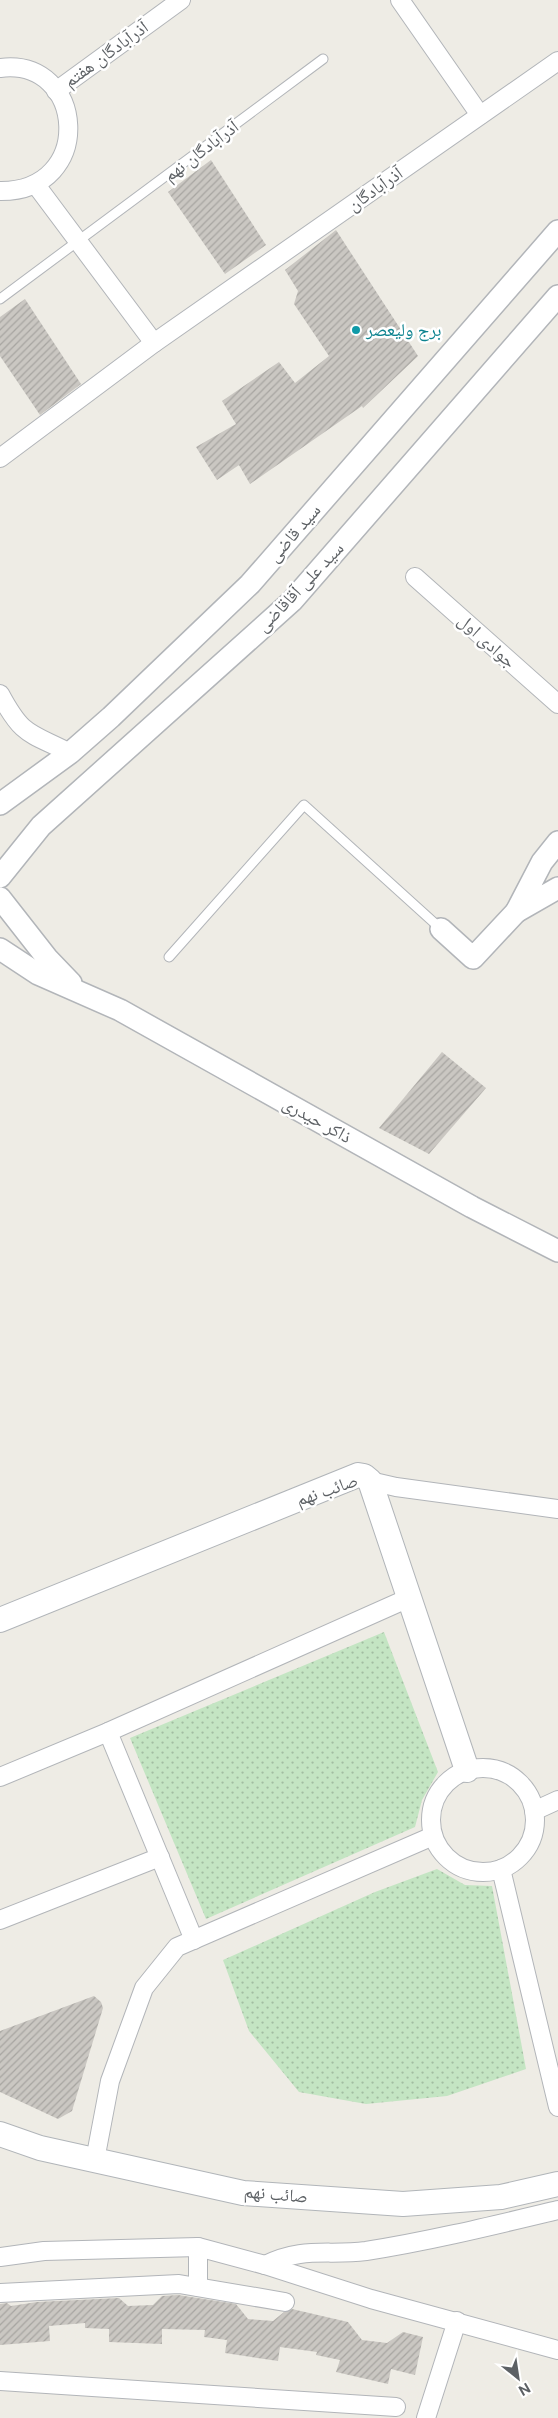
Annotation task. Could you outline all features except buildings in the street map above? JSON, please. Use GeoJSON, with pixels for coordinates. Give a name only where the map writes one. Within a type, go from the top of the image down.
{"type":"FeatureCollection","features":[{"type":"Feature","properties":{"kind":"main road","name":"صائب نهم"},"geometry":{"type":"LineString","coordinates":[[0,1620],[358,1475],[364,1476],[370,1481],[411,1597],[468,1770]]}},
{"type":"Feature","properties":{"kind":"main road","name":"صائب نهم"},"geometry":{"type":"LineString","coordinates":[[0,2134],[40,2148],[243,2193],[403,2204],[501,2197],[558,2184]]}},
{"type":"Feature","properties":{"kind":"street","name":"آذرآبادگان هفتم"},"geometry":{"type":"LineString","coordinates":[[56,91],[181,0]]}},
{"type":"Feature","properties":{"kind":"street"},"geometry":{"type":"LineString","coordinates":[[404,1],[480,115]]}},
{"type":"Feature","properties":{"kind":"street","name":"آذرآبادگان"},"geometry":{"type":"LineString","coordinates":[[0,458],[154,343],[558,61]]}},
{"type":"Feature","properties":{"kind":"street"},"geometry":{"type":"LineString","coordinates":[[0,68],[10,67],[30,71],[47,81],[56,91],[68,116],[69,136],[64,156],[52,173],[36,185],[16,191],[0,191]]}},
{"type":"Feature","properties":{"kind":"street"},"geometry":{"type":"LineString","coordinates":[[36,185],[154,343]]}},
{"type":"Feature","properties":{"kind":"street","name":"سید قاضی"},"geometry":{"type":"LineString","coordinates":[[0,804],[70,752],[111,717],[250,584],[558,231]]}},
{"type":"Feature","properties":{"kind":"street","name":"سید علی آقاقاضی"},"geometry":{"type":"LineString","coordinates":[[0,877],[40,826],[292,601],[558,296]]}},
{"type":"Feature","properties":{"kind":"street","name":"جوادی اول"},"geometry":{"type":"LineString","coordinates":[[415,577],[558,704]]}},
{"type":"Feature","properties":{"kind":"street"},"geometry":{"type":"LineString","coordinates":[[0,694],[15,720],[30,734],[70,752],[92,779]]}},
{"type":"Feature","properties":{"kind":"street"},"geometry":{"type":"LineString","coordinates":[[441,929],[473,958],[516,912],[542,862],[558,842]]}},
{"type":"Feature","properties":{"kind":"street"},"geometry":{"type":"LineString","coordinates":[[516,912],[558,888]]}},
{"type":"Feature","properties":{"kind":"street"},"geometry":{"type":"LineString","coordinates":[[0,898],[47,958],[76,989]]}},
{"type":"Feature","properties":{"kind":"street","name":"ذاکر حیدری"},"geometry":{"type":"LineString","coordinates":[[0,949],[38,974],[76,989],[120,1010],[463,1202],[558,1251]]}},
{"type":"Feature","properties":{"kind":"street"},"geometry":{"type":"LineString","coordinates":[[370,1481],[396,1487],[558,1509]]}},
{"type":"Feature","properties":{"kind":"street"},"geometry":{"type":"LineString","coordinates":[[0,1776],[108,1732],[411,1597]]}},
{"type":"Feature","properties":{"kind":"street"},"geometry":{"type":"LineString","coordinates":[[108,1732],[194,1940]]}},
{"type":"Feature","properties":{"kind":"street"},"geometry":{"type":"LineString","coordinates":[[484,1768],[501,1771],[517,1780],[528,1794],[534,1811],[534,1829],[528,1846],[517,1859],[501,1868],[484,1872],[467,1870],[452,1863],[440,1851],[433,1836],[430,1820],[433,1804],[441,1789],[453,1778],[468,1770],[484,1768]]}},
{"type":"Feature","properties":{"kind":"street"},"geometry":{"type":"LineString","coordinates":[[534,1811],[558,1800]]}},
{"type":"Feature","properties":{"kind":"street"},"geometry":{"type":"LineString","coordinates":[[95,2160],[110,2081],[144,1988],[177,1947],[433,1836]]}},
{"type":"Feature","properties":{"kind":"street"},"geometry":{"type":"LineString","coordinates":[[0,1920],[160,1857]]}},
{"type":"Feature","properties":{"kind":"street"},"geometry":{"type":"LineString","coordinates":[[501,1868],[558,2107]]}},
{"type":"Feature","properties":{"kind":"street"},"geometry":{"type":"LineString","coordinates":[[265,2264],[284,2255],[307,2252],[365,2251],[558,2210]]}},
{"type":"Feature","properties":{"kind":"street"},"geometry":{"type":"LineString","coordinates":[[198,2247],[198,2288]]}},
{"type":"Feature","properties":{"kind":"street"},"geometry":{"type":"LineString","coordinates":[[0,2257],[44,2251],[198,2247],[265,2264],[371,2299],[558,2350]]}},
{"type":"Feature","properties":{"kind":"street"},"geometry":{"type":"LineString","coordinates":[[0,2293],[179,2284],[285,2302]]}},
{"type":"Feature","properties":{"kind":"street"},"geometry":{"type":"LineString","coordinates":[[426,2418],[457,2321]]}},
{"type":"Feature","properties":{"kind":"street"},"geometry":{"type":"LineString","coordinates":[[0,2381],[396,2408]]}},
{"type":"Feature","properties":{"kind":"lane","name":"آذرآبادگان نهم"},"geometry":{"type":"LineString","coordinates":[[0,299],[323,59]]}},
{"type":"Feature","properties":{"kind":"lane"},"geometry":{"type":"LineString","coordinates":[[169,957],[304,804],[441,929]]}},
{"type":"Feature","properties":{"kind":"green space"},"geometry":{"type":"Polygon","coordinates":[[[384,1632],[438,1772],[422,1800],[415,1827],[206,1919],[130,1738],[384,1632]]]}},
{"type":"Feature","properties":{"kind":"green space"},"geometry":{"type":"Polygon","coordinates":[[[437,1869],[465,1885],[492,1886],[526,2069],[447,2096],[366,2104],[299,2092],[249,2031],[223,1960],[375,1892],[437,1869]]]}},
{"type":"Feature","properties":{"kind":"place","name":"برج ولیعصر"},"geometry":{"type":"Point","coordinates":[356,330]}}]}
